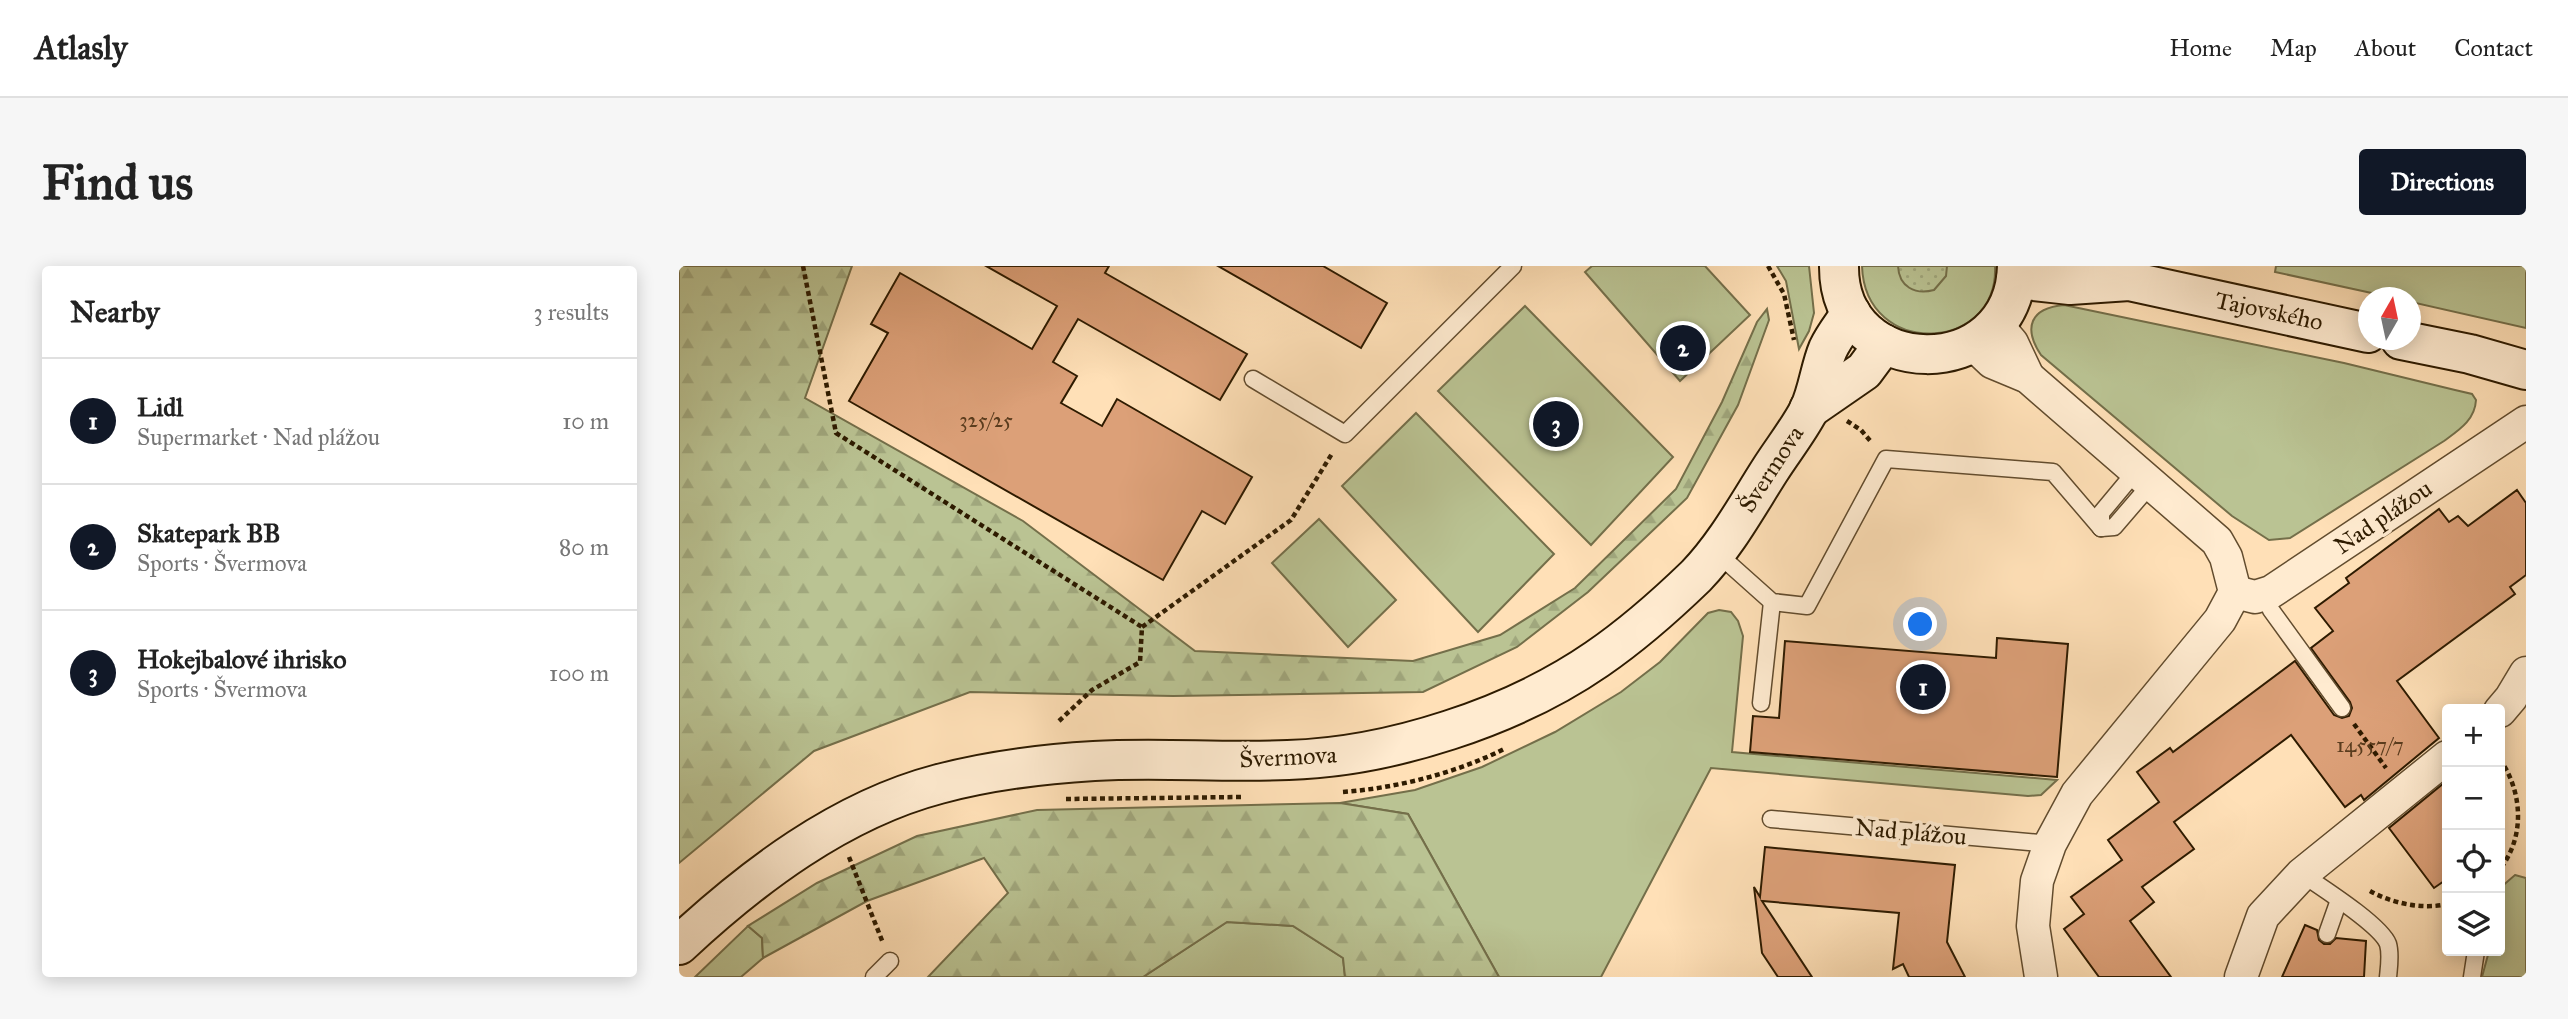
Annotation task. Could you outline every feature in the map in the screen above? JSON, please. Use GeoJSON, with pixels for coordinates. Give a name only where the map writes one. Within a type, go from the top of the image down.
{"type":"FeatureCollection","features":[{"type":"Feature","properties":{"kind":"street"},"geometry":{"type":"LineString","coordinates":[[1839,266],[1841,286],[1851,313],[1870,334],[1884,344],[1907,353],[1929,356],[1951,353],[1985,334],[2009,304],[2017,273]]}},
{"type":"Feature","properties":{"kind":"street","name":"Tajovského"},"geometry":{"type":"LineString","coordinates":[[2017,273],[2070,285],[2115,274],[2358,330]]}},
{"type":"Feature","properties":{"kind":"street","name":"Švermova"},"geometry":{"type":"LineString","coordinates":[[679,945],[723,904],[790,856],[886,803],[934,785],[1000,772],[1095,761],[1291,760],[1361,752],[1476,720],[1538,693],[1596,659],[1656,611],[1696,575],[1716,552],[1809,409],[1829,348],[1851,313]]}},
{"type":"Feature","properties":{"kind":"street"},"geometry":{"type":"LineString","coordinates":[[1985,334],[1992,362],[2028,377],[2217,541],[2249,593],[2220,620],[2077,794],[2050,844],[2037,881],[2033,926],[2041,977]]}},
{"type":"Feature","properties":{"kind":"street","name":"Švermova"},"geometry":{"type":"LineString","coordinates":[[1809,409],[1864,371],[1884,344]]}},
{"type":"Feature","properties":{"kind":"street"},"geometry":{"type":"LineString","coordinates":[[2421,344],[2470,354],[2526,370]]}},
{"type":"Feature","properties":{"kind":"street","name":"Nad plážou"},"geometry":{"type":"LineString","coordinates":[[2249,593],[2271,592],[2526,422]]}},
{"type":"Feature","properties":{"kind":"street"},"geometry":{"type":"LineString","coordinates":[[2505,705],[2526,673]]}},
{"type":"Feature","properties":{"kind":"street"},"geometry":{"type":"LineString","coordinates":[[2241,977],[2263,916],[2302,874],[2442,761]]}},
{"type":"Feature","properties":{"kind":"lane"},"geometry":{"type":"LineString","coordinates":[[1253,379],[1345,434],[1509,267]]}},
{"type":"Feature","properties":{"kind":"lane"},"geometry":{"type":"LineString","coordinates":[[1716,552],[1772,602],[1807,606],[1886,459],[2053,472],[2101,528],[2114,527],[2144,478]]}},
{"type":"Feature","properties":{"kind":"lane"},"geometry":{"type":"LineString","coordinates":[[2249,593],[2271,610],[2344,710]]}},
{"type":"Feature","properties":{"kind":"lane"},"geometry":{"type":"LineString","coordinates":[[1761,704],[1772,602]]}},
{"type":"Feature","properties":{"kind":"lane","name":"Nad plážou"},"geometry":{"type":"LineString","coordinates":[[1771,819],[2050,844]]}},
{"type":"Feature","properties":{"kind":"lane"},"geometry":{"type":"LineString","coordinates":[[2302,874],[2376,928],[2388,943],[2388,977]]}},
{"type":"Feature","properties":{"kind":"lane"},"geometry":{"type":"LineString","coordinates":[[2327,934],[2339,900]]}},
{"type":"Feature","properties":{"kind":"lane"},"geometry":{"type":"LineString","coordinates":[[2472,977],[2475,956]]}},
{"type":"Feature","properties":{"kind":"lane"},"geometry":{"type":"LineString","coordinates":[[874,977],[890,961]]}},
{"type":"Feature","properties":{"kind":"path"},"geometry":{"type":"LineString","coordinates":[[803,266],[836,433],[1142,626]]}},
{"type":"Feature","properties":{"kind":"path"},"geometry":{"type":"LineString","coordinates":[[1768,266],[1784,294],[1794,341]]}},
{"type":"Feature","properties":{"kind":"path"},"geometry":{"type":"LineString","coordinates":[[1846,421],[1861,430]]}},
{"type":"Feature","properties":{"kind":"path"},"geometry":{"type":"LineString","coordinates":[[1142,626],[1291,520],[1345,434]]}},
{"type":"Feature","properties":{"kind":"path"},"geometry":{"type":"LineString","coordinates":[[1059,721],[1092,690],[1140,662],[1142,626]]}},
{"type":"Feature","properties":{"kind":"path"},"geometry":{"type":"LineString","coordinates":[[2344,710],[2392,777]]}},
{"type":"Feature","properties":{"kind":"path"},"geometry":{"type":"LineString","coordinates":[[2504,767],[2514,785],[2518,813],[2518,833],[2505,863]]}},
{"type":"Feature","properties":{"kind":"path"},"geometry":{"type":"LineString","coordinates":[[849,856],[890,961]]}},
{"type":"Feature","properties":{"kind":"path"},"geometry":{"type":"LineString","coordinates":[[2366,888],[2391,900],[2416,905],[2442,904]]}},
{"type":"Feature","properties":{"kind":"green space"},"geometry":{"type":"Polygon","coordinates":[[[679,266],[852,266],[805,398],[1023,521],[1195,651],[1413,661],[1500,635],[1575,588],[1676,489],[1722,402],[1757,322],[1767,309],[1769,320],[1738,405],[1687,498],[1588,592],[1517,647],[1423,692],[1173,696],[970,692],[814,751],[679,863],[679,266]]]}},
{"type":"Feature","properties":{"kind":"green space"},"geometry":{"type":"Polygon","coordinates":[[[1592,266],[1705,266],[1750,315],[1680,381],[1585,272],[1592,266]]]}},
{"type":"Feature","properties":{"kind":"green space"},"geometry":{"type":"Polygon","coordinates":[[[1777,266],[1809,266],[1814,313],[1809,331],[1799,349],[1786,281],[1777,266]]]}},
{"type":"Feature","properties":{"kind":"green space"},"geometry":{"type":"Polygon","coordinates":[[[1862,266],[1995,266],[1991,295],[1976,316],[1955,329],[1931,334],[1906,330],[1885,317],[1869,296],[1862,266]]]}},
{"type":"Feature","properties":{"kind":"green space"},"geometry":{"type":"Polygon","coordinates":[[[1898,266],[1947,266],[1946,276],[1934,290],[1915,290],[1909,288],[1901,279],[1898,266]]]}},
{"type":"Feature","properties":{"kind":"green space"},"geometry":{"type":"Polygon","coordinates":[[[2276,266],[2526,266],[2526,328],[2421,304],[2421,287],[2358,287],[2358,290],[2275,272],[2276,266]]]}},
{"type":"Feature","properties":{"kind":"green space"},"geometry":{"type":"Polygon","coordinates":[[[2064,305],[2344,363],[2472,394],[2476,400],[2475,407],[2465,424],[2444,441],[2290,538],[2269,540],[2232,516],[2041,355],[2032,336],[2033,321],[2044,310],[2064,305]]]}},
{"type":"Feature","properties":{"kind":"green space"},"geometry":{"type":"Polygon","coordinates":[[[1525,306],[1673,457],[1591,545],[1438,391],[1525,306]]]}},
{"type":"Feature","properties":{"kind":"green space"},"geometry":{"type":"Polygon","coordinates":[[[1416,413],[1554,554],[1478,632],[1342,486],[1416,413]]]}},
{"type":"Feature","properties":{"kind":"green space"},"geometry":{"type":"Polygon","coordinates":[[[1319,519],[1396,600],[1348,647],[1272,563],[1319,519]]]}},
{"type":"Feature","properties":{"kind":"green space"},"geometry":{"type":"Polygon","coordinates":[[[1719,610],[1731,612],[1738,621],[1743,636],[1732,752],[2057,780],[2041,795],[2028,796],[1711,768],[1601,977],[1499,977],[1408,814],[1340,803],[1415,790],[1482,767],[1555,732],[1621,692],[1660,662],[1708,613],[1719,610]]]}},
{"type":"Feature","properties":{"kind":"green space"},"geometry":{"type":"Polygon","coordinates":[[[1340,803],[1408,814],[1499,977],[1345,977],[1343,958],[1293,926],[1227,922],[1143,977],[928,977],[1008,893],[984,858],[867,901],[763,958],[762,938],[748,926],[817,883],[917,836],[1037,810],[1340,803]]]}},
{"type":"Feature","properties":{"kind":"green space"},"geometry":{"type":"Polygon","coordinates":[[[2515,875],[2526,878],[2526,977],[2482,977],[2488,956],[2505,956],[2505,884],[2515,875]]]}},
{"type":"Feature","properties":{"kind":"green space"},"geometry":{"type":"Polygon","coordinates":[[[1227,922],[1293,926],[1343,958],[1345,977],[1143,977],[1227,922]]]}},
{"type":"Feature","properties":{"kind":"green space"},"geometry":{"type":"Polygon","coordinates":[[[748,926],[762,938],[763,958],[741,977],[695,977],[748,926]]]}},
{"type":"Feature","properties":{"kind":"building"},"geometry":{"type":"Polygon","coordinates":[[[986,266],[1109,266],[1105,273],[1247,354],[1220,400],[1078,319],[1053,362],[1077,376],[1061,403],[1102,426],[1117,399],[1252,477],[1225,524],[1202,511],[1163,580],[849,401],[888,333],[871,324],[900,273],[1032,349],[1057,306],[986,266]]]}},
{"type":"Feature","properties":{"kind":"building"},"geometry":{"type":"Polygon","coordinates":[[[1218,266],[1323,266],[1387,303],[1361,348],[1218,266]]]}},
{"type":"Feature","properties":{"kind":"building"},"geometry":{"type":"Polygon","coordinates":[[[2517,490],[2526,503],[2526,575],[2510,587],[2515,594],[2397,681],[2439,738],[2364,800],[2361,795],[2345,807],[2291,735],[2174,822],[2194,849],[2142,887],[2154,902],[2130,921],[2171,977],[2099,977],[2064,929],[2084,914],[2071,897],[2122,860],[2108,840],[2159,802],[2137,772],[2170,748],[2173,752],[2295,661],[2334,715],[2342,718],[2349,716],[2352,708],[2350,702],[2311,648],[2333,631],[2315,608],[2349,583],[2346,578],[2439,509],[2449,522],[2458,516],[2468,526],[2517,490]]]}},
{"type":"Feature","properties":{"kind":"building"},"geometry":{"type":"Polygon","coordinates":[[[1997,638],[2068,644],[2057,777],[1750,752],[1753,716],[1779,718],[1785,641],[1996,658],[1997,638]]]}},
{"type":"Feature","properties":{"kind":"building"},"geometry":{"type":"Polygon","coordinates":[[[2442,785],[2442,882],[2434,888],[2389,828],[2442,785]]]}},
{"type":"Feature","properties":{"kind":"building"},"geometry":{"type":"Polygon","coordinates":[[[1765,847],[1955,865],[1947,942],[1965,977],[1909,977],[1903,964],[1893,969],[1899,913],[1762,901],[1812,977],[1778,977],[1762,953],[1754,887],[1760,897],[1765,847]]]}},
{"type":"Feature","properties":{"kind":"building"},"geometry":{"type":"Polygon","coordinates":[[[2305,925],[2317,930],[2319,940],[2324,944],[2330,944],[2336,938],[2366,941],[2364,977],[2282,977],[2305,925]]]}},
{"type":"Feature","properties":{"kind":"place","name":"Skatepark BB"},"geometry":{"type":"Point","coordinates":[1683,348]}},
{"type":"Feature","properties":{"kind":"place","name":"Hokejbalové ihrisko"},"geometry":{"type":"Point","coordinates":[1556,424]}},
{"type":"Feature","properties":{"kind":"place","name":"Lidl"},"geometry":{"type":"Point","coordinates":[1923,687]}}]}
